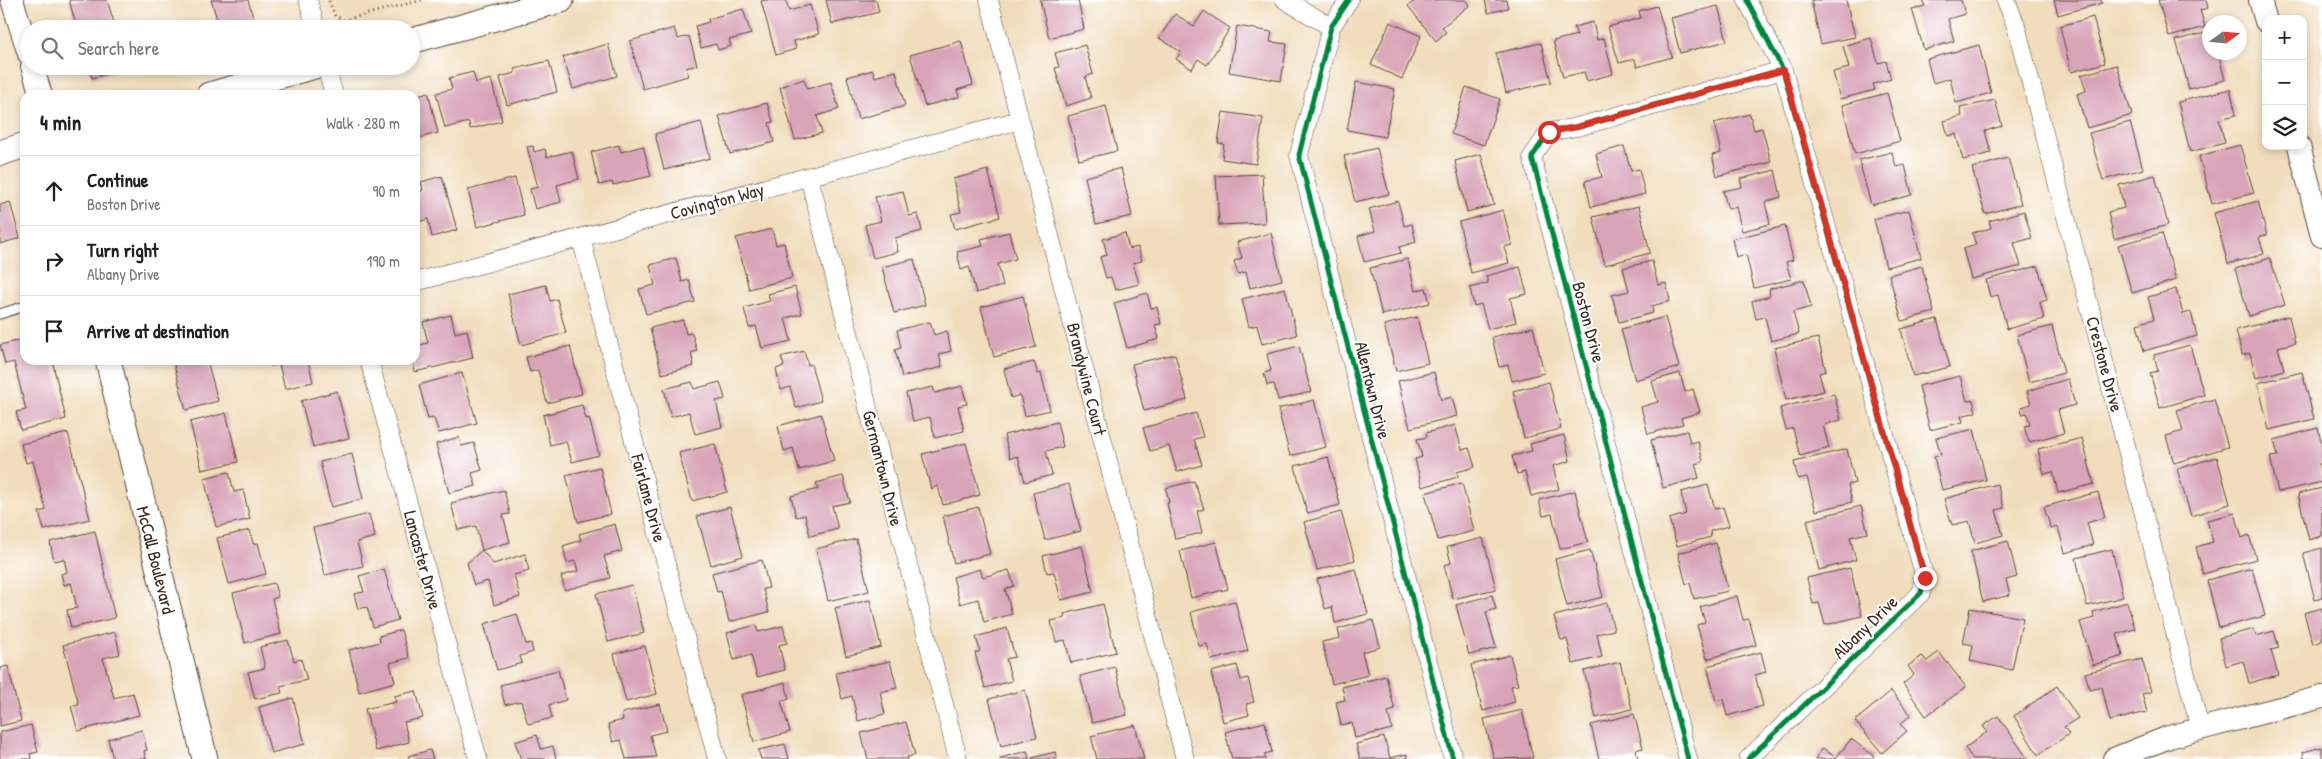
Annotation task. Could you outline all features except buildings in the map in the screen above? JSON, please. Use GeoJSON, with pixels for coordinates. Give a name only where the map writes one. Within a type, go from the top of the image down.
{"type":"FeatureCollection","features":[{"type":"Feature","properties":{"kind":"main road"},"geometry":{"type":"LineString","coordinates":[[420,37],[551,1]]}},
{"type":"Feature","properties":{"kind":"main road"},"geometry":{"type":"LineString","coordinates":[[227,90],[282,75]]}},
{"type":"Feature","properties":{"kind":"main road"},"geometry":{"type":"LineString","coordinates":[[0,153],[20,147]]}},
{"type":"Feature","properties":{"kind":"main road","name":"McCall Boulevard"},"geometry":{"type":"LineString","coordinates":[[109,365],[204,759]]}},
{"type":"Feature","properties":{"kind":"street"},"geometry":{"type":"LineString","coordinates":[[12,0],[20,25]]}},
{"type":"Feature","properties":{"kind":"street"},"geometry":{"type":"LineString","coordinates":[[308,0],[314,20]]}},
{"type":"Feature","properties":{"kind":"street","name":"Brandywine Court"},"geometry":{"type":"LineString","coordinates":[[989,0],[1184,759]]}},
{"type":"Feature","properties":{"kind":"street"},"geometry":{"type":"LineString","coordinates":[[1285,0],[1331,27]]}},
{"type":"Feature","properties":{"kind":"street","name":"Allentown Drive"},"geometry":{"type":"LineString","coordinates":[[1348,0],[1331,27],[1299,155],[1453,759]]}},
{"type":"Feature","properties":{"kind":"street","name":"Albany Drive"},"geometry":{"type":"LineString","coordinates":[[1747,0],[1784,70],[1925,578],[1921,593],[1748,759]]}},
{"type":"Feature","properties":{"kind":"street","name":"Crestone Drive"},"geometry":{"type":"LineString","coordinates":[[2006,0],[2016,26],[2200,728]]}},
{"type":"Feature","properties":{"kind":"street"},"geometry":{"type":"LineString","coordinates":[[2260,0],[2264,15]]}},
{"type":"Feature","properties":{"kind":"street","name":"Boston Drive"},"geometry":{"type":"LineString","coordinates":[[1688,759],[1532,157],[1549,132],[1577,127],[1784,70]]}},
{"type":"Feature","properties":{"kind":"street"},"geometry":{"type":"LineString","coordinates":[[35,75],[39,90]]}},
{"type":"Feature","properties":{"kind":"street"},"geometry":{"type":"LineString","coordinates":[[328,75],[333,90]]}},
{"type":"Feature","properties":{"kind":"street","name":"Covington Way"},"geometry":{"type":"LineString","coordinates":[[420,281],[1020,120]]}},
{"type":"Feature","properties":{"kind":"street"},"geometry":{"type":"LineString","coordinates":[[2299,150],[2322,236]]}},
{"type":"Feature","properties":{"kind":"street","name":"Germantown Drive"},"geometry":{"type":"LineString","coordinates":[[809,177],[958,759]]}},
{"type":"Feature","properties":{"kind":"street","name":"Fairlane Drive"},"geometry":{"type":"LineString","coordinates":[[582,238],[717,759]]}},
{"type":"Feature","properties":{"kind":"street","name":"Lancaster Drive"},"geometry":{"type":"LineString","coordinates":[[370,365],[478,759]]}},
{"type":"Feature","properties":{"kind":"street"},"geometry":{"type":"LineString","coordinates":[[2114,759],[2170,737],[2200,728],[2322,697]]}},
{"type":"Feature","properties":{"kind":"lane"},"geometry":{"type":"LineString","coordinates":[[0,314],[20,308]]}},
{"type":"Feature","properties":{"kind":"path"},"geometry":{"type":"LineString","coordinates":[[329,0],[335,16],[344,20],[422,0]]}},
{"type":"Feature","properties":{"kind":"cycle path"},"geometry":{"type":"LineString","coordinates":[[1349,0],[1331,27],[1299,155],[1453,759]]}},
{"type":"Feature","properties":{"kind":"cycle path"},"geometry":{"type":"LineString","coordinates":[[1747,0],[1783,70],[1925,578],[1921,593],[1748,759]]}},
{"type":"Feature","properties":{"kind":"cycle path"},"geometry":{"type":"LineString","coordinates":[[1688,759],[1532,157],[1549,132],[1577,127],[1783,70]]}},
{"type":"Feature","properties":{"kind":"route"},"geometry":{"type":"LineString","coordinates":[[1549,132],[1577,127],[1784,70],[1925,578]]}}]}
